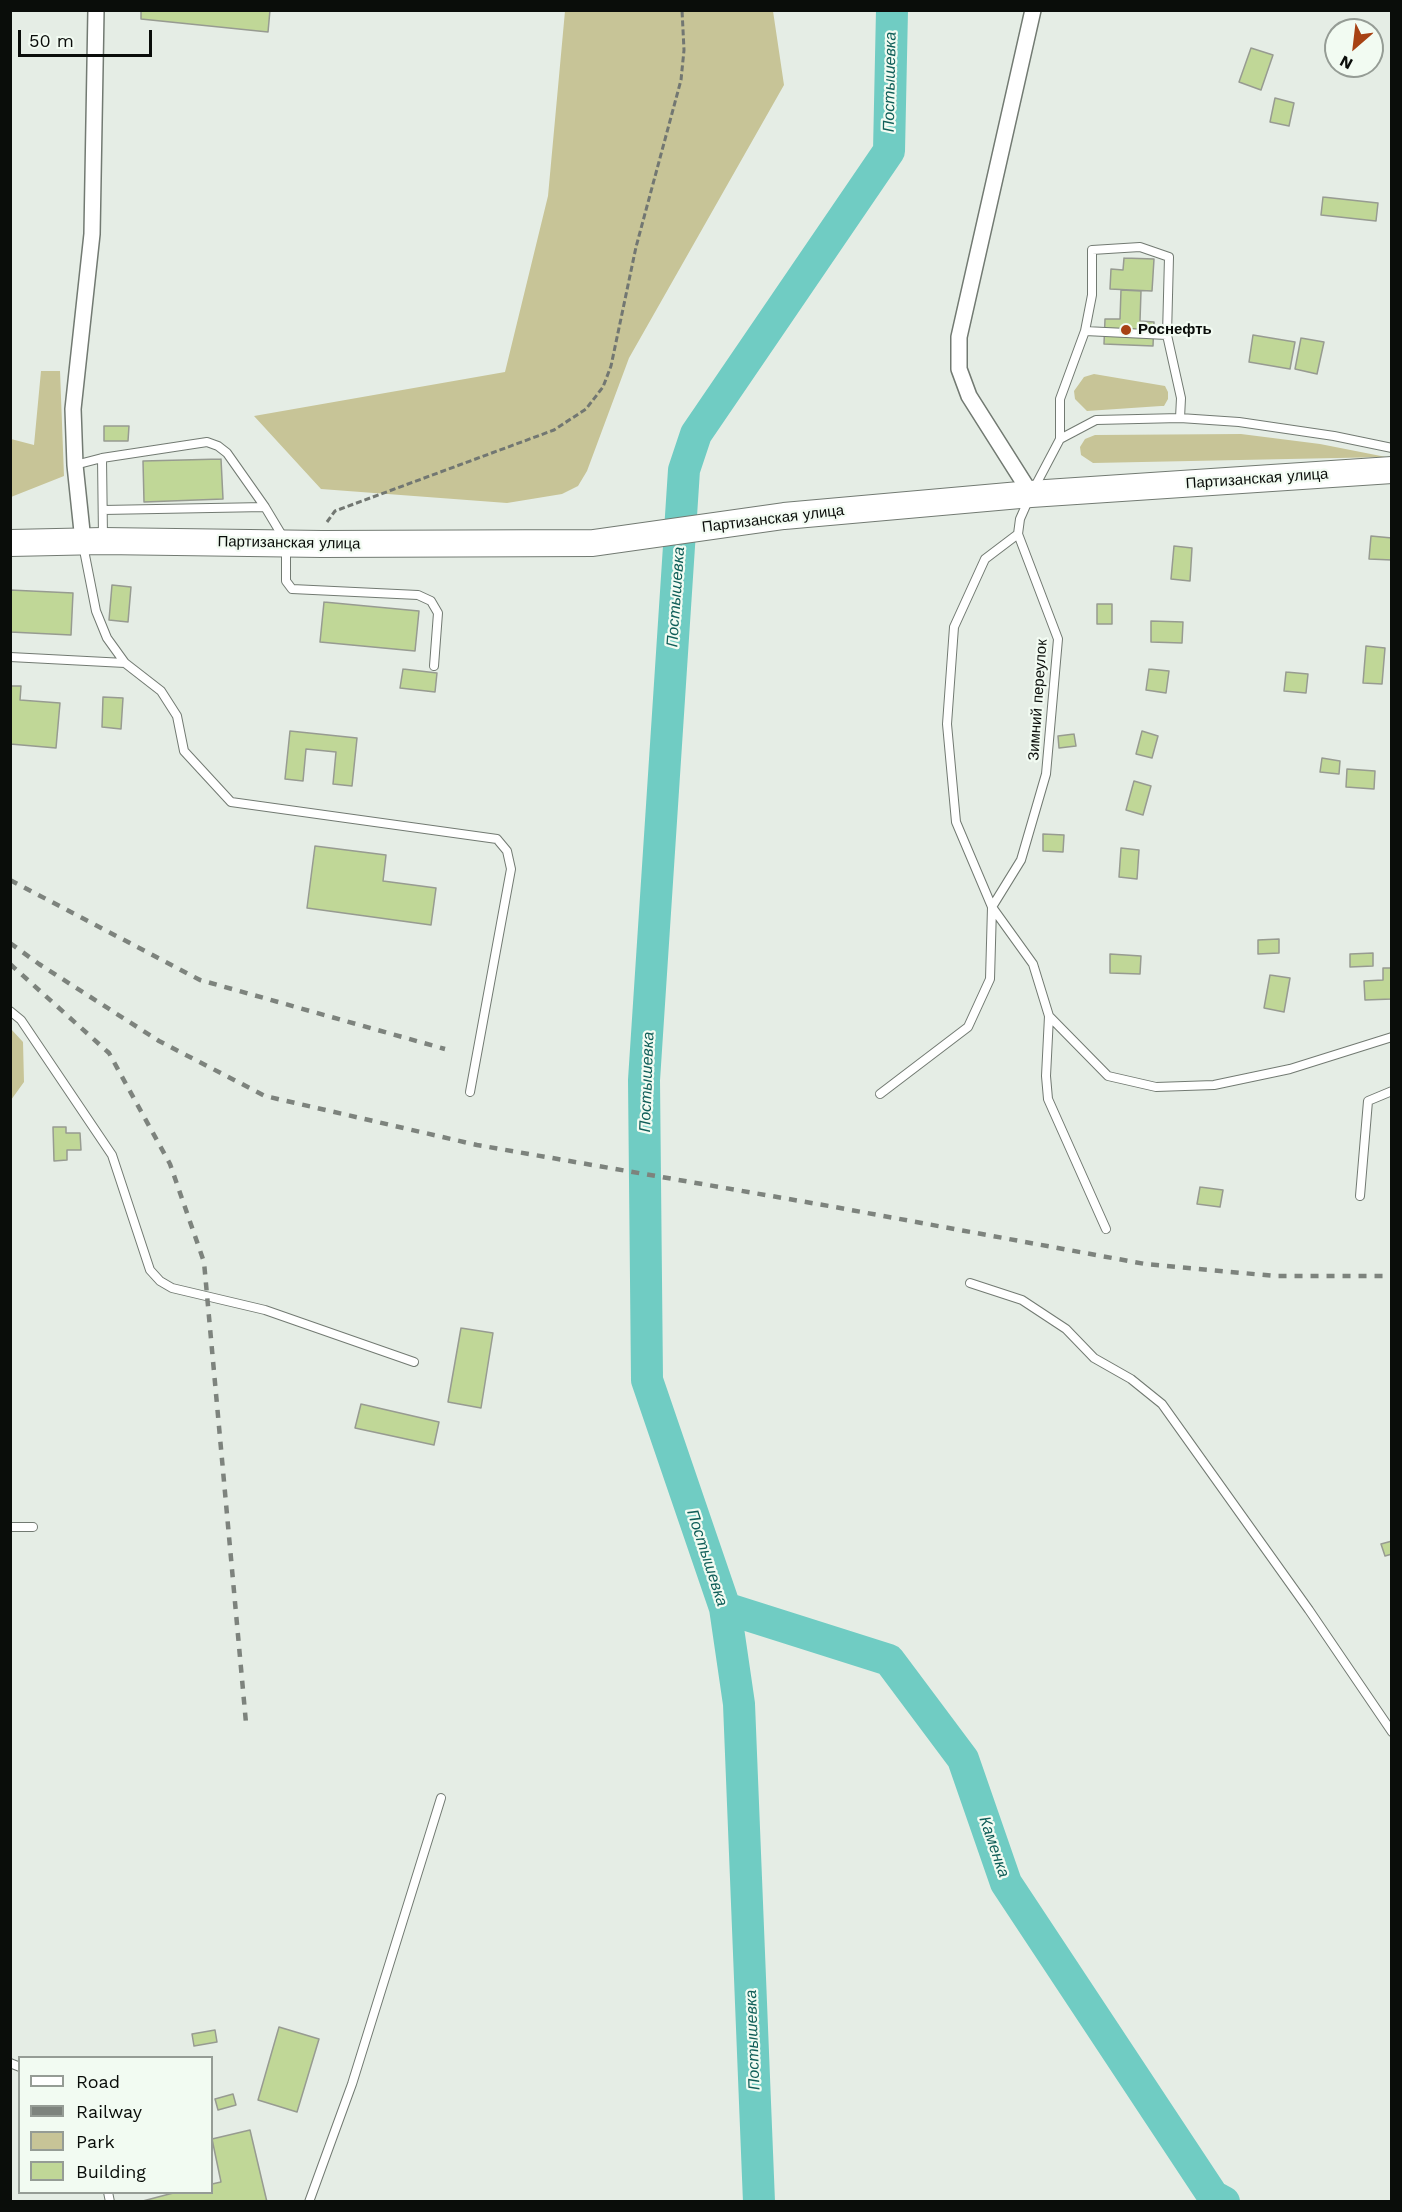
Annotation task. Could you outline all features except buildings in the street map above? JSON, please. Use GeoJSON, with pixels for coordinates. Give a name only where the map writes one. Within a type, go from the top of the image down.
{"type":"FeatureCollection","features":[{"type":"Feature","properties":{"kind":"main road","name":"Партизанская улица"},"geometry":{"type":"LineString","coordinates":[[10,543],[93,541],[322,544],[593,543],[784,516],[1031,494],[1392,470]]}},
{"type":"Feature","properties":{"kind":"street"},"geometry":{"type":"LineString","coordinates":[[93,541],[75,465],[73,409],[92,234],[96,10]]}},
{"type":"Feature","properties":{"kind":"street"},"geometry":{"type":"LineString","coordinates":[[1031,494],[969,396],[959,369],[958,337],[1033,10]]}},
{"type":"Feature","properties":{"kind":"lane"},"geometry":{"type":"LineString","coordinates":[[1106,1229],[1048,1099],[1046,1076],[1049,1016],[1033,964],[992,907],[956,822],[947,724],[954,627],[985,560],[1018,534],[1020,519],[1031,494],[1060,439],[1060,399],[1085,332],[1092,295],[1092,250],[1140,246],[1169,257],[1167,336],[1181,398],[1180,418]]}},
{"type":"Feature","properties":{"kind":"lane"},"geometry":{"type":"LineString","coordinates":[[1085,332],[1167,336]]}},
{"type":"Feature","properties":{"kind":"lane"},"geometry":{"type":"LineString","coordinates":[[1060,439],[1095,420],[1180,418],[1239,422],[1334,436],[1392,448]]}},
{"type":"Feature","properties":{"kind":"lane"},"geometry":{"type":"LineString","coordinates":[[75,465],[102,458],[207,442],[218,446],[227,453],[265,507],[286,543],[286,581],[292,589],[418,595],[431,601],[438,613],[434,666]]}},
{"type":"Feature","properties":{"kind":"lane"},"geometry":{"type":"LineString","coordinates":[[102,458],[104,510],[93,541],[96,612],[107,638],[125,663],[161,691],[177,716],[184,751],[231,802],[497,839],[507,851],[511,869],[470,1092]]}},
{"type":"Feature","properties":{"kind":"lane"},"geometry":{"type":"LineString","coordinates":[[104,510],[265,507]]}},
{"type":"Feature","properties":{"kind":"lane","name":"Зимний переулок"},"geometry":{"type":"LineString","coordinates":[[992,907],[1021,860],[1046,774],[1058,639],[1018,534]]}},
{"type":"Feature","properties":{"kind":"lane"},"geometry":{"type":"LineString","coordinates":[[10,657],[125,663]]}},
{"type":"Feature","properties":{"kind":"lane"},"geometry":{"type":"LineString","coordinates":[[880,1094],[968,1027],[990,979],[992,907]]}},
{"type":"Feature","properties":{"kind":"lane"},"geometry":{"type":"LineString","coordinates":[[10,1011],[21,1020],[112,1155],[150,1270],[160,1281],[172,1288],[265,1310],[414,1362]]}},
{"type":"Feature","properties":{"kind":"lane"},"geometry":{"type":"LineString","coordinates":[[1049,1016],[1108,1076],[1156,1087],[1214,1085],[1290,1069],[1392,1036]]}},
{"type":"Feature","properties":{"kind":"lane"},"geometry":{"type":"LineString","coordinates":[[1360,1196],[1368,1101],[1392,1091]]}},
{"type":"Feature","properties":{"kind":"lane"},"geometry":{"type":"LineString","coordinates":[[970,1283],[1022,1300],[1066,1329],[1094,1358],[1131,1379],[1162,1404],[1309,1610],[1392,1732]]}},
{"type":"Feature","properties":{"kind":"lane"},"geometry":{"type":"LineString","coordinates":[[10,1527],[33,1527]]}},
{"type":"Feature","properties":{"kind":"lane"},"geometry":{"type":"LineString","coordinates":[[309,2202],[352,2084],[441,1798]]}},
{"type":"Feature","properties":{"kind":"path"},"geometry":{"type":"LineString","coordinates":[[322,544],[327,519],[335,511],[554,430],[586,409],[603,387],[612,366],[636,248],[681,80],[684,50],[682,10]]}},
{"type":"Feature","properties":{"kind":"green space"},"geometry":{"type":"Polygon","coordinates":[[[565,11],[773,11],[784,85],[629,358],[587,471],[578,486],[562,494],[507,503],[321,489],[254,416],[505,372],[548,196],[565,11]]]}},
{"type":"Feature","properties":{"kind":"green space"},"geometry":{"type":"Polygon","coordinates":[[[41,371],[60,371],[64,476],[11,497],[11,439],[34,445],[41,371]]]}},
{"type":"Feature","properties":{"kind":"green space"},"geometry":{"type":"Polygon","coordinates":[[[1094,374],[1165,386],[1168,399],[1164,406],[1087,411],[1075,399],[1074,391],[1084,377],[1094,374]]]}},
{"type":"Feature","properties":{"kind":"green space"},"geometry":{"type":"Polygon","coordinates":[[[1241,434],[1320,444],[1386,457],[1093,463],[1081,455],[1080,447],[1085,439],[1095,435],[1241,434]]]}},
{"type":"Feature","properties":{"kind":"green space"},"geometry":{"type":"Polygon","coordinates":[[[11,1029],[23,1042],[24,1082],[11,1100],[11,1029]]]}},
{"type":"Feature","properties":{"kind":"waterway","name":"Постышевка"},"geometry":{"type":"LineString","coordinates":[[759,2202],[739,1704],[725,1608],[647,1380],[644,1080],[684,470],[696,434],[889,151],[892,10]]}},
{"type":"Feature","properties":{"kind":"waterway","name":"Каменка"},"geometry":{"type":"LineString","coordinates":[[725,1608],[889,1660],[963,1759],[1006,1883],[1213,2196],[1224,2202]]}},
{"type":"Feature","properties":{"kind":"railway"},"geometry":{"type":"LineString","coordinates":[[10,880],[200,980],[445,1049]]}},
{"type":"Feature","properties":{"kind":"railway"},"geometry":{"type":"LineString","coordinates":[[10,943],[159,1041],[265,1096],[477,1145],[1145,1264],[1275,1276],[1392,1276]]}},
{"type":"Feature","properties":{"kind":"railway"},"geometry":{"type":"LineString","coordinates":[[10,964],[109,1053],[170,1164],[204,1262],[246,1723]]}},
{"type":"Feature","properties":{"kind":"place","name":"Роснефть"},"geometry":{"type":"Point","coordinates":[1126,330]}}]}
